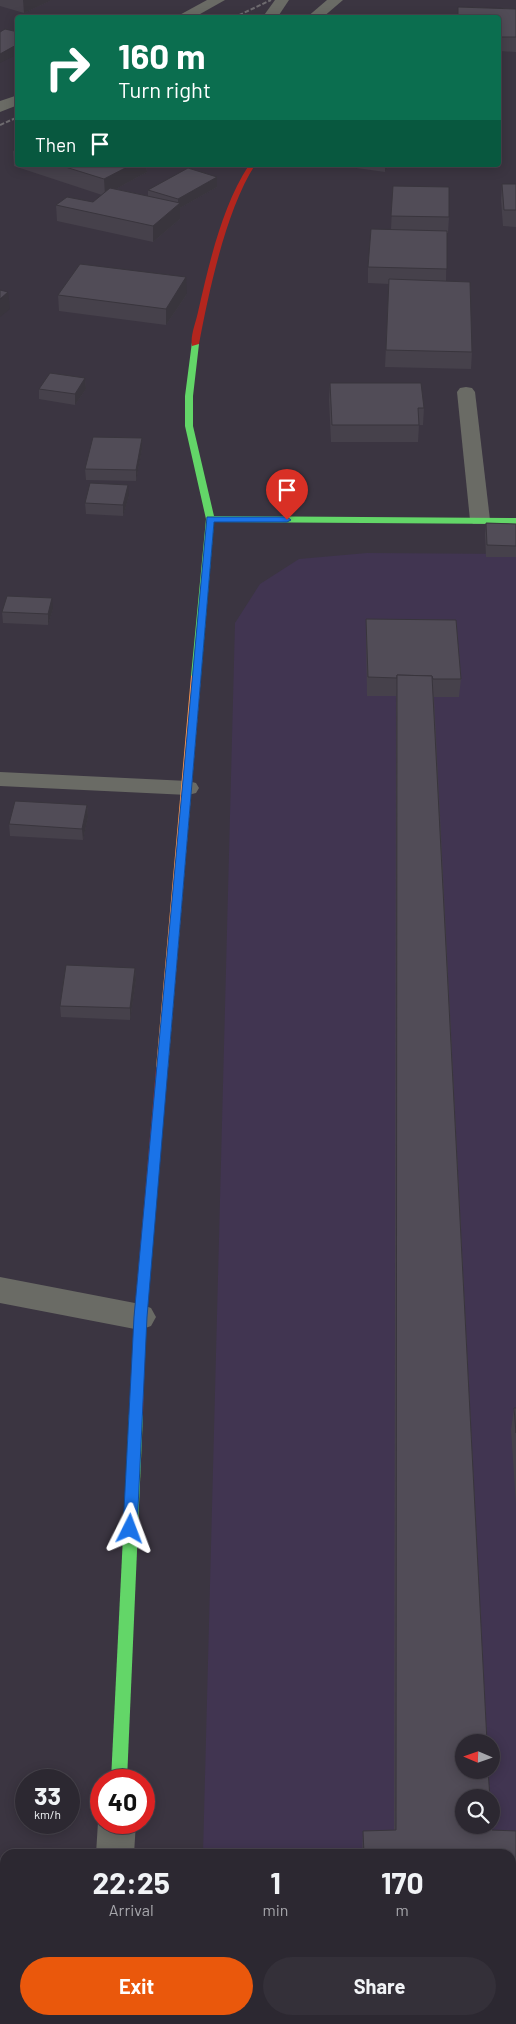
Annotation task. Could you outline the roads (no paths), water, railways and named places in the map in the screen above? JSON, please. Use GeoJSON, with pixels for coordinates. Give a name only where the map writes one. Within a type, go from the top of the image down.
{"type":"FeatureCollection","features":[{"type":"Feature","properties":{"kind":"street"},"geometry":{"type":"LineString","coordinates":[[187,15],[218,0]]}},
{"type":"Feature","properties":{"kind":"street"},"geometry":{"type":"LineString","coordinates":[[271,15],[282,0]]}},
{"type":"Feature","properties":{"kind":"street"},"geometry":{"type":"LineString","coordinates":[[317,15],[336,0]]}},
{"type":"Feature","properties":{"kind":"street"},"geometry":{"type":"LineString","coordinates":[[119,1769],[140,1317],[188,788],[210,519],[189,427],[191,377],[198,324],[238,191],[246,171],[250,167]]}},
{"type":"Feature","properties":{"kind":"street"},"geometry":{"type":"LineString","coordinates":[[210,519],[516,521]]}},
{"type":"Feature","properties":{"kind":"street"},"geometry":{"type":"LineString","coordinates":[[0,1290],[140,1317]]}},
{"type":"Feature","properties":{"kind":"street"},"geometry":{"type":"LineString","coordinates":[[115,1849],[116,1834]]}},
{"type":"Feature","properties":{"kind":"lane"},"geometry":{"type":"LineString","coordinates":[[466,392],[480,520]]}},
{"type":"Feature","properties":{"kind":"lane"},"geometry":{"type":"LineString","coordinates":[[0,779],[188,788]]}},
{"type":"Feature","properties":{"kind":"railway"},"geometry":{"type":"LineString","coordinates":[[239,15],[271,0]]}},
{"type":"Feature","properties":{"kind":"railway"},"geometry":{"type":"LineString","coordinates":[[0,125],[15,118]]}}]}
